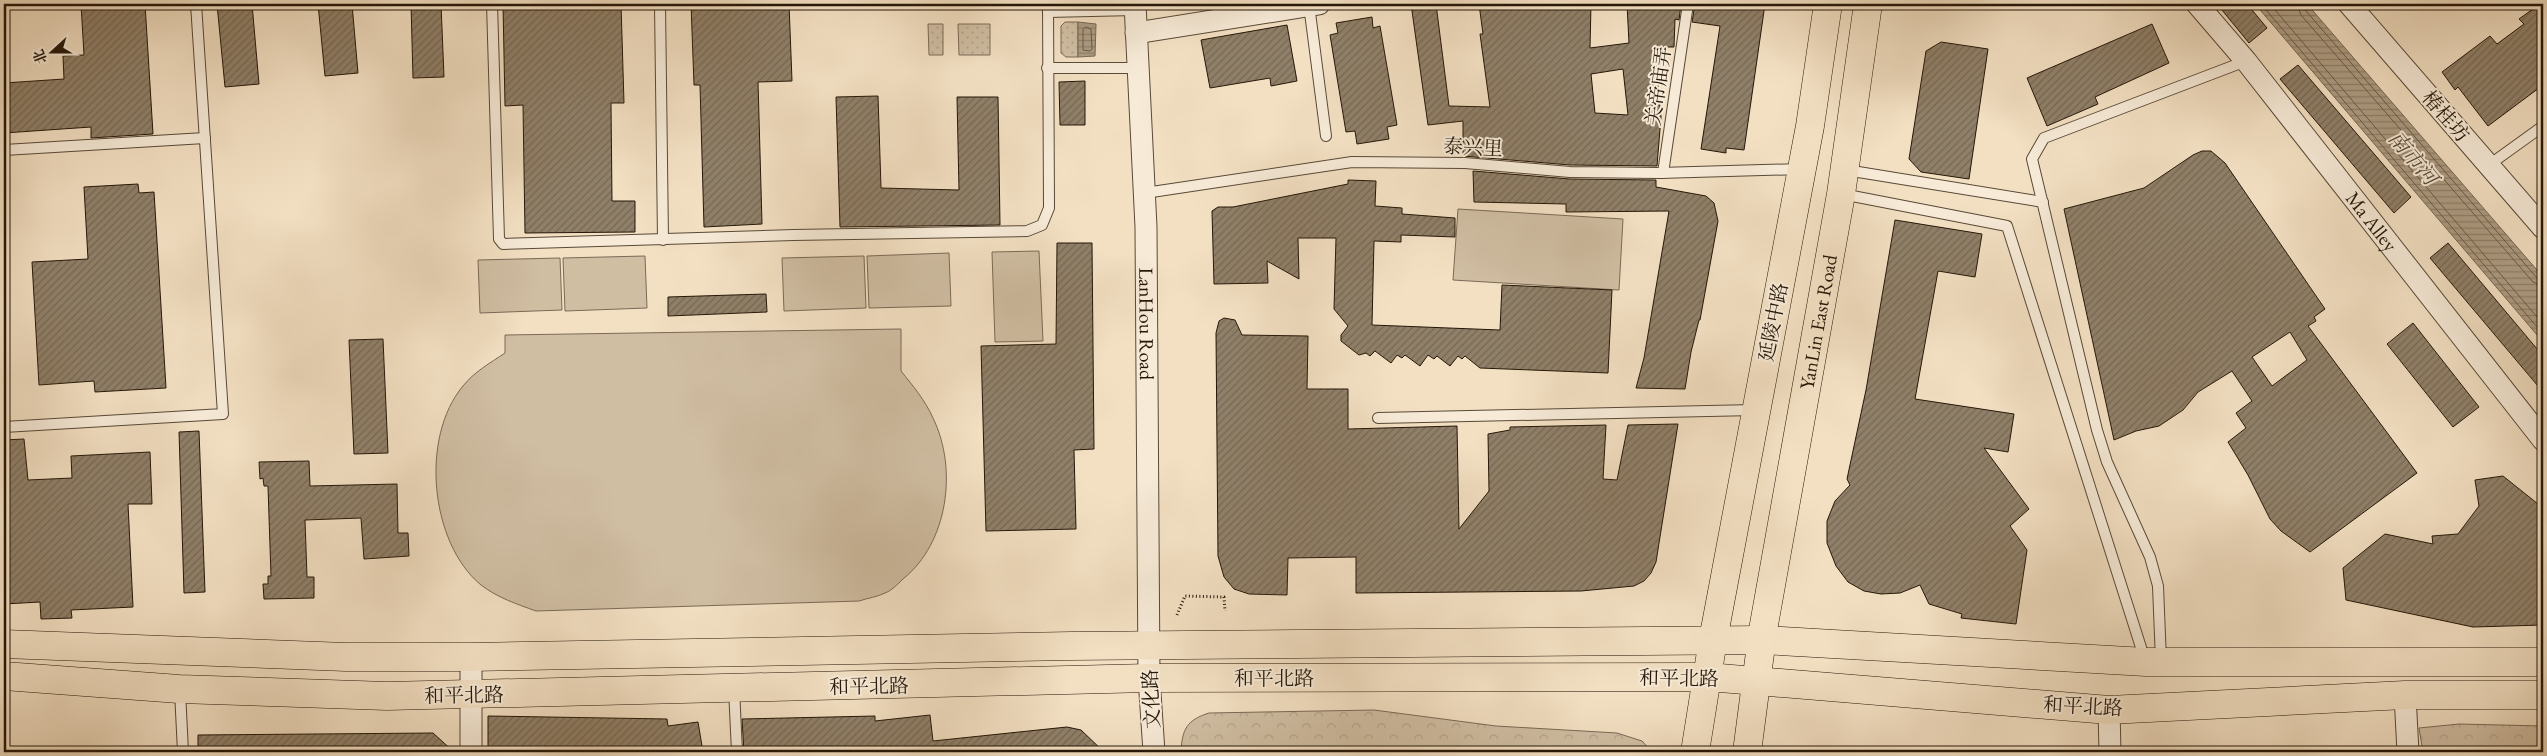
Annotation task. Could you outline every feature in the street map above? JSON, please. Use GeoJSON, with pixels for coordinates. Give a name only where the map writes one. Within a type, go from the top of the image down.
{"type":"FeatureCollection","features":[{"type":"Feature","properties":{"kind":"main road","name":"延陵中路"},"geometry":{"type":"LineString","coordinates":[[1695,752],[1713,640],[1802,169],[1828,4]]}},
{"type":"Feature","properties":{"kind":"main road","name":"YanLin East Road"},"geometry":{"type":"LineString","coordinates":[[1747,752],[1755,680],[1843,182],[1868,4]]}},
{"type":"Feature","properties":{"kind":"main road","name":"和平北路"},"geometry":{"type":"LineString","coordinates":[[4,644],[346,657],[471,657],[1149,645],[1763,640],[2154,662],[2543,662]]}},
{"type":"Feature","properties":{"kind":"main road","name":"和平北路"},"geometry":{"type":"LineString","coordinates":[[4,676],[180,689],[387,696],[472,696],[1149,678],[1708,677],[2109,710],[2405,695],[2543,695]]}},
{"type":"Feature","properties":{"kind":"street","name":"Ma Alley"},"geometry":{"type":"LineString","coordinates":[[2197,4],[2246,61],[2543,440]]}},
{"type":"Feature","properties":{"kind":"street","name":"椿桂坊"},"geometry":{"type":"LineString","coordinates":[[2349,4],[2543,228]]}},
{"type":"Feature","properties":{"kind":"street"},"geometry":{"type":"LineString","coordinates":[[1136,33],[1314,5]]}},
{"type":"Feature","properties":{"kind":"street","name":"LanHou Road"},"geometry":{"type":"LineString","coordinates":[[1135,7],[1144,193],[1149,645]]}},
{"type":"Feature","properties":{"kind":"street","name":"文化路"},"geometry":{"type":"LineString","coordinates":[[1149,645],[1149,678],[1154,752]]}},
{"type":"Feature","properties":{"kind":"street"},"geometry":{"type":"LineString","coordinates":[[471,657],[471,752]]}},
{"type":"Feature","properties":{"kind":"street"},"geometry":{"type":"LineString","coordinates":[[2405,695],[2408,752]]}},
{"type":"Feature","properties":{"kind":"street"},"geometry":{"type":"LineString","coordinates":[[2109,710],[2110,752]]}},
{"type":"Feature","properties":{"kind":"lane"},"geometry":{"type":"LineString","coordinates":[[4,427],[223,414],[196,4]]}},
{"type":"Feature","properties":{"kind":"lane"},"geometry":{"type":"LineString","coordinates":[[492,4],[499,239],[503,244],[663,240],[793,234],[1027,231],[1042,225],[1049,208],[1048,8],[1135,7]]}},
{"type":"Feature","properties":{"kind":"lane"},"geometry":{"type":"LineString","coordinates":[[660,4],[663,240]]}},
{"type":"Feature","properties":{"kind":"lane","name":"关帝庙弄"},"geometry":{"type":"LineString","coordinates":[[1663,172],[1688,4]]}},
{"type":"Feature","properties":{"kind":"lane"},"geometry":{"type":"LineString","coordinates":[[1314,5],[1326,136]]}},
{"type":"Feature","properties":{"kind":"lane"},"geometry":{"type":"LineString","coordinates":[[2154,662],[2158,586],[2150,557],[2107,462],[2097,430],[2032,159],[2044,138],[2246,61]]}},
{"type":"Feature","properties":{"kind":"lane"},"geometry":{"type":"LineString","coordinates":[[1047,68],[1138,68]]}},
{"type":"Feature","properties":{"kind":"lane"},"geometry":{"type":"LineString","coordinates":[[2489,165],[2543,126]]}},
{"type":"Feature","properties":{"kind":"lane"},"geometry":{"type":"LineString","coordinates":[[4,150],[204,138]]}},
{"type":"Feature","properties":{"kind":"lane","name":"泰兴里"},"geometry":{"type":"LineString","coordinates":[[1144,193],[1352,162],[1465,163],[1570,172],[1802,169]]}},
{"type":"Feature","properties":{"kind":"lane"},"geometry":{"type":"LineString","coordinates":[[1843,182],[2043,202]]}},
{"type":"Feature","properties":{"kind":"lane"},"geometry":{"type":"LineString","coordinates":[[1843,182],[2007,226],[2154,662]]}},
{"type":"Feature","properties":{"kind":"lane"},"geometry":{"type":"LineString","coordinates":[[1378,418],[1756,410]]}},
{"type":"Feature","properties":{"kind":"lane"},"geometry":{"type":"LineString","coordinates":[[180,689],[183,752]]}},
{"type":"Feature","properties":{"kind":"lane"},"geometry":{"type":"LineString","coordinates":[[734,689],[737,752]]}},
{"type":"Feature","properties":{"kind":"path"},"geometry":{"type":"LineString","coordinates":[[1177,615],[1185,596],[1224,597],[1225,611]]}},
{"type":"Feature","properties":{"kind":"green space"},"geometry":{"type":"Polygon","coordinates":[[[1065,22],[1078,22],[1078,57],[1066,57],[1061,53],[1061,26],[1065,22]]]}},
{"type":"Feature","properties":{"kind":"green space"},"geometry":{"type":"Polygon","coordinates":[[[928,24],[943,24],[943,55],[929,55],[928,24]]]}},
{"type":"Feature","properties":{"kind":"green space"},"geometry":{"type":"Polygon","coordinates":[[[958,24],[990,24],[990,55],[959,55],[958,24]]]}},
{"type":"Feature","properties":{"kind":"green space"},"geometry":{"type":"Polygon","coordinates":[[[1458,209],[1623,219],[1619,290],[1453,280],[1458,209]]]}},
{"type":"Feature","properties":{"kind":"green space"},"geometry":{"type":"Polygon","coordinates":[[[1039,251],[1043,341],[995,342],[992,252],[1039,251]]]}},
{"type":"Feature","properties":{"kind":"green space"},"geometry":{"type":"Polygon","coordinates":[[[949,253],[951,306],[869,308],[867,256],[949,253]]]}},
{"type":"Feature","properties":{"kind":"green space"},"geometry":{"type":"Polygon","coordinates":[[[645,256],[647,308],[565,311],[563,258],[645,256]]]}},
{"type":"Feature","properties":{"kind":"green space"},"geometry":{"type":"Polygon","coordinates":[[[864,256],[866,308],[784,311],[782,258],[864,256]]]}},
{"type":"Feature","properties":{"kind":"green space"},"geometry":{"type":"Polygon","coordinates":[[[560,258],[562,310],[480,313],[478,260],[560,258]]]}},
{"type":"Feature","properties":{"kind":"green space"},"geometry":{"type":"Polygon","coordinates":[[[901,329],[901,371],[923,399],[933,418],[941,438],[946,482],[939,526],[930,546],[918,564],[897,585],[879,596],[859,601],[536,611],[487,590],[464,566],[451,543],[442,517],[437,489],[436,460],[440,433],[449,407],[467,381],[505,353],[505,335],[901,329]]]}},
{"type":"Feature","properties":{"kind":"green space"},"geometry":{"type":"Polygon","coordinates":[[[1374,710],[1496,726],[1617,733],[1642,741],[1652,752],[1181,752],[1184,731],[1187,726],[1195,719],[1209,713],[1374,710]]]}},
{"type":"Feature","properties":{"kind":"green space"},"geometry":{"type":"Polygon","coordinates":[[[2459,724],[2543,726],[2543,752],[2423,752],[2419,728],[2459,724]]]}},
{"type":"Feature","properties":{"kind":"water","name":"南市河"},"geometry":{"type":"Polygon","coordinates":[[[2255,4],[2307,4],[2543,277],[2543,342],[2255,4]]]}},
{"type":"Feature","properties":{"kind":"water"},"geometry":{"type":"Polygon","coordinates":[[[1078,22],[1096,24],[1095,56],[1078,57],[1078,22]]]}},
{"type":"Feature","properties":{"kind":"building"},"geometry":{"type":"Polygon","coordinates":[[[81,4],[145,4],[153,134],[91,138],[91,127],[4,133],[4,83],[64,79],[63,56],[84,55],[81,4]]]}},
{"type":"Feature","properties":{"kind":"building"},"geometry":{"type":"Polygon","coordinates":[[[217,4],[252,4],[259,84],[225,87],[217,4]]]}},
{"type":"Feature","properties":{"kind":"building"},"geometry":{"type":"Polygon","coordinates":[[[318,4],[352,4],[358,73],[325,76],[318,4]]]}},
{"type":"Feature","properties":{"kind":"building"},"geometry":{"type":"Polygon","coordinates":[[[411,4],[441,4],[444,77],[413,78],[411,4]]]}},
{"type":"Feature","properties":{"kind":"building"},"geometry":{"type":"Polygon","coordinates":[[[503,4],[621,4],[624,103],[611,103],[612,201],[635,201],[635,232],[525,233],[523,105],[505,106],[503,4]]]}},
{"type":"Feature","properties":{"kind":"building"},"geometry":{"type":"Polygon","coordinates":[[[691,4],[789,4],[792,81],[758,82],[762,224],[704,227],[700,85],[694,85],[691,4]]]}},
{"type":"Feature","properties":{"kind":"building"},"geometry":{"type":"Polygon","coordinates":[[[1411,4],[1436,4],[1449,106],[1490,107],[1480,34],[1483,34],[1479,4],[1591,4],[1590,48],[1629,43],[1627,4],[1681,4],[1679,20],[1675,19],[1674,47],[1654,47],[1661,117],[1657,166],[1570,165],[1463,156],[1463,121],[1428,125],[1411,4]],[[1623,69],[1591,74],[1595,113],[1628,115],[1623,69]]]}},
{"type":"Feature","properties":{"kind":"building"},"geometry":{"type":"Polygon","coordinates":[[[1695,4],[1765,4],[1744,150],[1726,148],[1726,153],[1701,149],[1720,26],[1692,22],[1695,4]]]}},
{"type":"Feature","properties":{"kind":"building"},"geometry":{"type":"Polygon","coordinates":[[[2217,4],[2247,4],[2267,28],[2249,43],[2217,4]]]}},
{"type":"Feature","properties":{"kind":"building"},"geometry":{"type":"Polygon","coordinates":[[[2540,4],[2543,4],[2543,85],[2488,126],[2458,87],[2455,90],[2442,72],[2490,36],[2497,44],[2524,24],[2519,19],[2540,4]]]}},
{"type":"Feature","properties":{"kind":"building"},"geometry":{"type":"Polygon","coordinates":[[[1372,17],[1373,28],[1380,26],[1397,125],[1387,127],[1389,139],[1357,144],[1355,131],[1346,132],[1330,35],[1338,33],[1336,23],[1372,17]]]}},
{"type":"Feature","properties":{"kind":"building"},"geometry":{"type":"Polygon","coordinates":[[[2152,24],[2169,63],[2095,97],[2098,104],[2047,126],[2027,78],[2152,24]]]}},
{"type":"Feature","properties":{"kind":"building"},"geometry":{"type":"Polygon","coordinates":[[[1287,25],[1297,81],[1271,86],[1270,78],[1210,88],[1201,40],[1287,25]]]}},
{"type":"Feature","properties":{"kind":"building"},"geometry":{"type":"Polygon","coordinates":[[[1941,42],[1988,49],[1969,179],[1921,172],[1909,159],[1926,51],[1941,42]]]}},
{"type":"Feature","properties":{"kind":"building"},"geometry":{"type":"Polygon","coordinates":[[[2298,65],[2411,197],[2394,213],[2280,79],[2298,65]]]}},
{"type":"Feature","properties":{"kind":"building"},"geometry":{"type":"Polygon","coordinates":[[[1085,81],[1085,125],[1060,125],[1059,82],[1085,81]]]}},
{"type":"Feature","properties":{"kind":"building"},"geometry":{"type":"Polygon","coordinates":[[[878,96],[881,188],[959,190],[957,97],[998,97],[1000,225],[840,227],[836,97],[878,96]]]}},
{"type":"Feature","properties":{"kind":"building"},"geometry":{"type":"Polygon","coordinates":[[[2202,151],[2211,151],[2225,163],[2325,309],[2314,317],[2316,321],[2308,326],[2417,473],[2310,552],[2281,531],[2270,519],[2248,475],[2228,442],[2246,428],[2236,413],[2252,401],[2232,371],[2198,392],[2183,410],[2159,426],[2136,431],[2114,440],[2064,209],[2144,188],[2202,151]],[[2290,332],[2252,357],[2272,386],[2307,360],[2290,332]]]}},
{"type":"Feature","properties":{"kind":"building"},"geometry":{"type":"Polygon","coordinates":[[[1473,171],[1570,179],[1656,180],[1656,187],[1706,196],[1714,203],[1718,221],[1685,389],[1636,388],[1644,358],[1669,211],[1566,212],[1566,204],[1474,202],[1473,171]]]}},
{"type":"Feature","properties":{"kind":"building"},"geometry":{"type":"Polygon","coordinates":[[[1348,180],[1376,181],[1375,206],[1402,208],[1402,214],[1455,218],[1455,237],[1401,235],[1401,242],[1374,241],[1372,325],[1500,330],[1502,285],[1612,290],[1608,373],[1480,368],[1465,356],[1462,359],[1458,356],[1450,366],[1437,356],[1434,359],[1428,355],[1420,366],[1405,355],[1402,358],[1397,355],[1391,363],[1375,351],[1370,356],[1366,353],[1359,355],[1341,341],[1341,335],[1348,326],[1334,309],[1336,238],[1298,238],[1299,279],[1267,261],[1268,283],[1214,284],[1212,211],[1218,207],[1233,207],[1348,184],[1348,180]]]}},
{"type":"Feature","properties":{"kind":"building"},"geometry":{"type":"Polygon","coordinates":[[[138,184],[139,193],[154,192],[166,388],[95,392],[94,381],[39,385],[32,262],[88,259],[84,187],[138,184]]]}},
{"type":"Feature","properties":{"kind":"building"},"geometry":{"type":"Polygon","coordinates":[[[1895,220],[1982,234],[1975,277],[1938,271],[1915,399],[2014,414],[2008,452],[1984,448],[2029,509],[2010,526],[2027,550],[2016,624],[1961,618],[1962,614],[1929,604],[1920,585],[1900,593],[1881,594],[1864,591],[1848,582],[1836,566],[1827,543],[1827,521],[1835,501],[1850,485],[1847,479],[1866,390],[1895,220]]]}},
{"type":"Feature","properties":{"kind":"building"},"geometry":{"type":"Polygon","coordinates":[[[1057,243],[1092,243],[1094,449],[1074,450],[1076,529],[986,531],[981,346],[1056,344],[1057,243]]]}},
{"type":"Feature","properties":{"kind":"building"},"geometry":{"type":"Polygon","coordinates":[[[2448,243],[2543,356],[2543,392],[2430,258],[2448,243]]]}},
{"type":"Feature","properties":{"kind":"building"},"geometry":{"type":"Polygon","coordinates":[[[766,294],[767,312],[668,316],[668,297],[766,294]]]}},
{"type":"Feature","properties":{"kind":"building"},"geometry":{"type":"Polygon","coordinates":[[[1224,318],[1235,320],[1242,335],[1308,336],[1307,389],[1348,389],[1348,429],[1457,426],[1459,529],[1489,491],[1488,434],[1510,430],[1510,427],[1606,425],[1603,479],[1617,480],[1628,425],[1678,424],[1656,562],[1651,573],[1644,581],[1634,586],[1581,591],[1356,593],[1356,557],[1288,558],[1287,595],[1249,594],[1234,589],[1224,577],[1218,556],[1216,333],[1219,321],[1224,318]]]}},
{"type":"Feature","properties":{"kind":"building"},"geometry":{"type":"Polygon","coordinates":[[[2413,323],[2479,407],[2453,427],[2387,344],[2413,323]]]}},
{"type":"Feature","properties":{"kind":"building"},"geometry":{"type":"Polygon","coordinates":[[[383,339],[388,453],[354,454],[349,340],[383,339]]]}},
{"type":"Feature","properties":{"kind":"building"},"geometry":{"type":"Polygon","coordinates":[[[199,431],[205,592],[184,593],[179,432],[199,431]]]}},
{"type":"Feature","properties":{"kind":"building"},"geometry":{"type":"Polygon","coordinates":[[[24,439],[28,480],[72,478],[71,456],[150,452],[152,504],[128,504],[133,607],[71,610],[72,618],[41,619],[40,602],[4,604],[4,440],[24,439]]]}},
{"type":"Feature","properties":{"kind":"building"},"geometry":{"type":"Polygon","coordinates":[[[309,461],[310,486],[397,484],[398,533],[408,533],[409,556],[364,559],[361,518],[305,520],[307,577],[314,577],[314,598],[264,599],[263,584],[268,584],[268,576],[271,576],[268,486],[264,486],[263,478],[260,479],[259,462],[309,461]]]}},
{"type":"Feature","properties":{"kind":"building"},"geometry":{"type":"Polygon","coordinates":[[[2503,476],[2543,508],[2543,625],[2473,627],[2346,600],[2343,568],[2385,534],[2433,544],[2432,536],[2458,534],[2479,506],[2475,480],[2503,476]]]}},
{"type":"Feature","properties":{"kind":"building"},"geometry":{"type":"Polygon","coordinates":[[[930,715],[933,741],[1067,727],[1081,730],[1104,752],[744,752],[742,719],[875,716],[875,721],[930,715]]]}},
{"type":"Feature","properties":{"kind":"building"},"geometry":{"type":"Polygon","coordinates":[[[488,716],[667,719],[668,726],[698,722],[703,752],[668,752],[668,748],[488,747],[488,716]]]}},
{"type":"Feature","properties":{"kind":"building"},"geometry":{"type":"Polygon","coordinates":[[[433,733],[454,752],[198,752],[198,735],[433,733]]]}}]}
